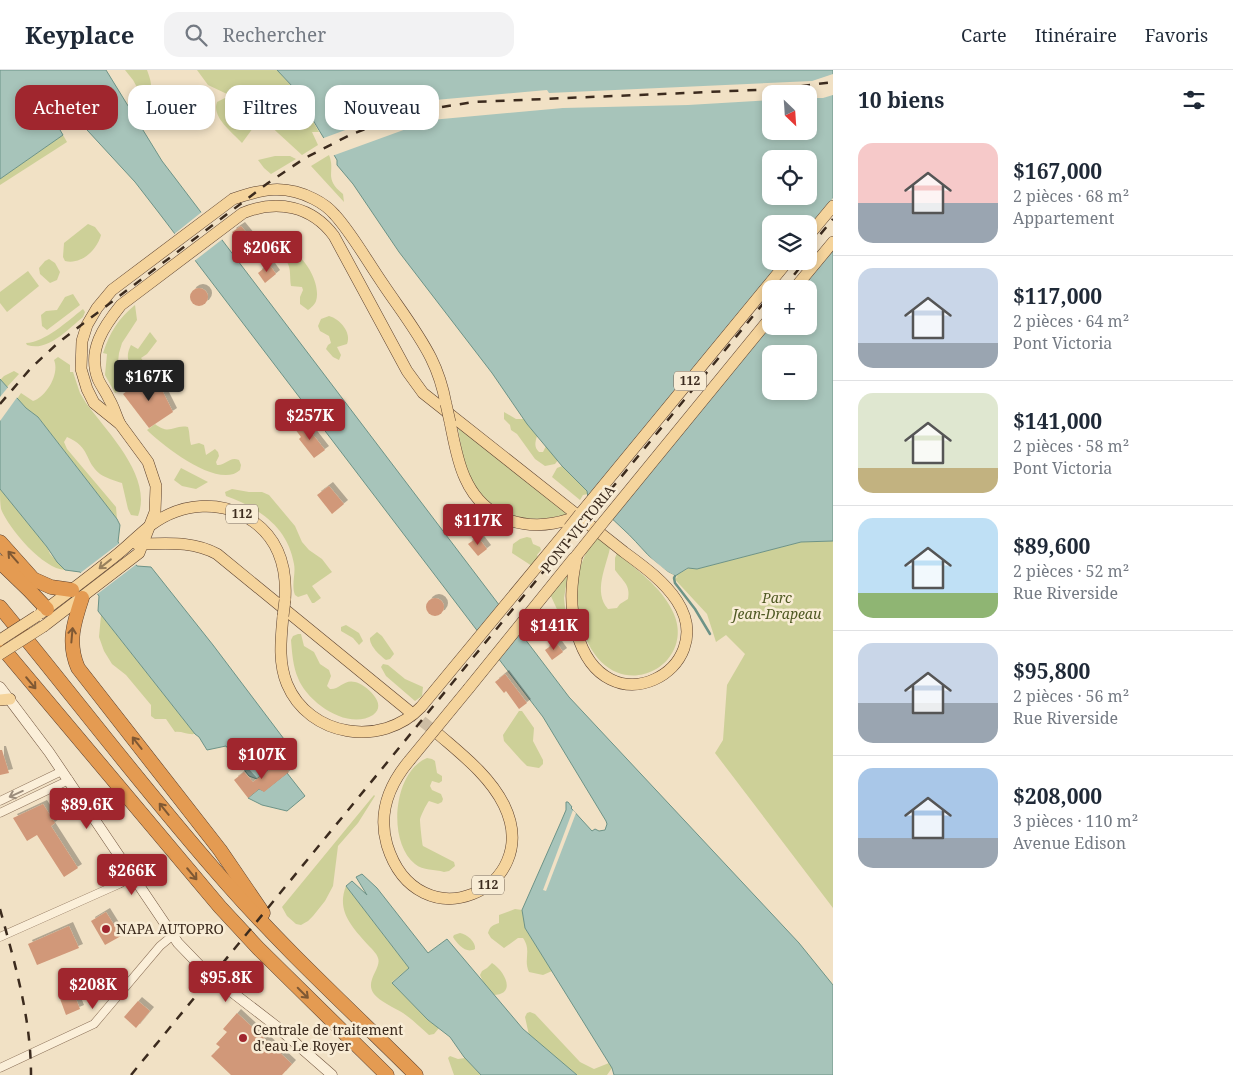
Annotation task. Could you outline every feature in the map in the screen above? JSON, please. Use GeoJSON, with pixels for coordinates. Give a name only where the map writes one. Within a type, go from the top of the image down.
{"type":"FeatureCollection","features":[{"type":"Feature","properties":{"kind":"highway"},"geometry":{"type":"LineString","coordinates":[[0,542],[33,579],[46,585],[82,593],[71,636],[72,652],[78,668],[220,850],[289,950]]}},
{"type":"Feature","properties":{"kind":"highway"},"geometry":{"type":"LineString","coordinates":[[0,562],[42,612]]}},
{"type":"Feature","properties":{"kind":"highway"},"geometry":{"type":"LineString","coordinates":[[0,607],[229,886],[289,950],[416,1075]]}},
{"type":"Feature","properties":{"kind":"highway"},"geometry":{"type":"LineString","coordinates":[[0,645],[220,907],[258,948],[387,1075]]}},
{"type":"Feature","properties":{"kind":"main road"},"geometry":{"type":"LineString","coordinates":[[138,552],[150,526],[156,500],[156,486],[145,457],[120,424],[94,403],[85,385],[81,368],[81,347],[84,332],[90,319],[103,301],[118,300],[242,208],[245,195],[271,189],[292,191],[318,201],[335,214],[426,349],[437,373],[464,478],[485,506],[505,519],[527,525],[544,525],[575,517]]}},
{"type":"Feature","properties":{"kind":"main road"},"geometry":{"type":"LineString","coordinates":[[120,424],[110,399],[98,379],[95,366],[95,352],[100,336],[118,300],[242,208],[289,206],[308,213],[323,223],[334,236],[407,371],[423,393],[668,589],[681,608],[686,628],[684,649],[673,667],[655,679],[632,685],[614,681],[596,670],[584,654],[571,604],[572,574],[577,555]]}},
{"type":"Feature","properties":{"kind":"main road"},"geometry":{"type":"LineString","coordinates":[[817,225],[833,206]]}},
{"type":"Feature","properties":{"kind":"main road"},"geometry":{"type":"LineString","coordinates":[[801,280],[833,242]]}},
{"type":"Feature","properties":{"kind":"main road","name":"PONT VICTORIA"},"geometry":{"type":"LineString","coordinates":[[150,526],[173,512],[194,507],[220,507],[243,515],[263,529],[274,542],[280,554],[285,577],[281,661],[290,689],[297,702],[308,714],[322,723],[338,729],[354,732],[372,732],[389,728],[418,710],[450,673],[575,517],[781,270]]}},
{"type":"Feature","properties":{"kind":"main road","name":"PONT VICTORIA"},"geometry":{"type":"LineString","coordinates":[[437,733],[468,760],[490,784],[504,805],[511,827],[511,847],[506,864],[494,880],[478,892],[452,899],[428,895],[408,882],[394,862],[384,834],[384,811],[391,788],[409,761],[762,328]]}},
{"type":"Feature","properties":{"kind":"main road","name":"112"},"geometry":{"type":"LineString","coordinates":[[82,593],[84,580],[128,546],[150,526]]}},
{"type":"Feature","properties":{"kind":"main road"},"geometry":{"type":"LineString","coordinates":[[138,552],[161,544],[178,543],[194,545],[217,554],[409,710]]}},
{"type":"Feature","properties":{"kind":"main road"},"geometry":{"type":"LineString","coordinates":[[128,546],[138,552]]}},
{"type":"Feature","properties":{"kind":"main road","name":"112"},"geometry":{"type":"LineString","coordinates":[[0,654],[44,626],[82,593],[138,552]]}},
{"type":"Feature","properties":{"kind":"main road","name":"112"},"geometry":{"type":"LineString","coordinates":[[0,640],[42,612],[82,593]]}},
{"type":"Feature","properties":{"kind":"street"},"geometry":{"type":"LineString","coordinates":[[0,687],[5,700],[69,780],[172,936],[200,966],[276,1026],[332,1075]]}},
{"type":"Feature","properties":{"kind":"street"},"geometry":{"type":"LineString","coordinates":[[0,801],[62,771]]}},
{"type":"Feature","properties":{"kind":"street"},"geometry":{"type":"LineString","coordinates":[[0,813],[69,780]]}},
{"type":"Feature","properties":{"kind":"street"},"geometry":{"type":"LineString","coordinates":[[0,937],[133,876]]}},
{"type":"Feature","properties":{"kind":"street"},"geometry":{"type":"LineString","coordinates":[[0,1068],[94,1024],[160,946],[172,936]]}},
{"type":"Feature","properties":{"kind":"green space"},"geometry":{"type":"Polygon","coordinates":[[[125,70],[147,70],[151,85],[136,85],[125,70]]]}},
{"type":"Feature","properties":{"kind":"green space"},"geometry":{"type":"Polygon","coordinates":[[[197,70],[277,70],[291,85],[225,85],[225,93],[215,88],[215,85],[208,85],[197,70]]]}},
{"type":"Feature","properties":{"kind":"green space"},"geometry":{"type":"Polygon","coordinates":[[[225,98],[225,125],[217,113],[217,102],[225,98]]]}},
{"type":"Feature","properties":{"kind":"green space"},"geometry":{"type":"Polygon","coordinates":[[[315,125],[319,132],[312,132],[318,145],[302,155],[275,130],[315,130],[315,125]]]}},
{"type":"Feature","properties":{"kind":"green space"},"geometry":{"type":"Polygon","coordinates":[[[230,130],[252,130],[242,143],[230,130]]]}},
{"type":"Feature","properties":{"kind":"green space"},"geometry":{"type":"Polygon","coordinates":[[[63,135],[67,142],[0,185],[0,179],[63,135]]]}},
{"type":"Feature","properties":{"kind":"green space"},"geometry":{"type":"Polygon","coordinates":[[[329,155],[333,184],[343,194],[344,202],[311,166],[329,155]]]}},
{"type":"Feature","properties":{"kind":"green space"},"geometry":{"type":"Polygon","coordinates":[[[275,156],[290,156],[296,159],[271,174],[258,160],[275,156]]]}},
{"type":"Feature","properties":{"kind":"green space"},"geometry":{"type":"Polygon","coordinates":[[[88,224],[95,227],[101,235],[96,246],[88,255],[77,261],[65,261],[63,257],[64,243],[88,224]]]}},
{"type":"Feature","properties":{"kind":"green space"},"geometry":{"type":"Polygon","coordinates":[[[281,249],[296,254],[313,276],[316,285],[316,301],[308,310],[300,304],[302,287],[291,286],[288,265],[279,255],[281,249]]]}},
{"type":"Feature","properties":{"kind":"green space"},"geometry":{"type":"Polygon","coordinates":[[[49,259],[55,263],[60,272],[57,280],[50,283],[40,274],[39,268],[49,259]]]}},
{"type":"Feature","properties":{"kind":"green space"},"geometry":{"type":"Polygon","coordinates":[[[28,271],[39,286],[7,312],[0,303],[0,292],[28,271]]]}},
{"type":"Feature","properties":{"kind":"green space"},"geometry":{"type":"Polygon","coordinates":[[[73,294],[80,305],[47,330],[42,326],[41,315],[46,311],[57,310],[65,297],[73,294]]]}},
{"type":"Feature","properties":{"kind":"green space"},"geometry":{"type":"Polygon","coordinates":[[[135,305],[137,320],[122,343],[118,362],[119,391],[115,393],[105,375],[107,354],[103,353],[115,326],[135,305]]]}},
{"type":"Feature","properties":{"kind":"green space"},"geometry":{"type":"Polygon","coordinates":[[[83,309],[85,312],[83,317],[50,343],[35,346],[27,345],[26,343],[41,339],[64,325],[83,309]]]}},
{"type":"Feature","properties":{"kind":"green space"},"geometry":{"type":"Polygon","coordinates":[[[329,316],[341,323],[348,335],[347,344],[337,347],[341,355],[339,360],[333,357],[326,349],[331,343],[329,336],[320,331],[318,326],[321,319],[329,316]]]}},
{"type":"Feature","properties":{"kind":"green space"},"geometry":{"type":"Polygon","coordinates":[[[150,332],[157,341],[147,354],[141,358],[145,363],[138,367],[134,366],[128,359],[131,345],[138,349],[150,332]]]}},
{"type":"Feature","properties":{"kind":"green space"},"geometry":{"type":"Polygon","coordinates":[[[58,357],[70,365],[70,372],[73,372],[80,393],[86,403],[126,456],[134,471],[141,501],[138,516],[131,515],[128,509],[122,483],[100,474],[91,464],[80,445],[67,437],[64,442],[67,449],[116,507],[117,519],[38,417],[17,399],[21,393],[33,401],[43,395],[51,384],[55,372],[54,360],[58,357]]]}},
{"type":"Feature","properties":{"kind":"green space"},"geometry":{"type":"Polygon","coordinates":[[[14,371],[19,374],[7,387],[0,380],[14,371]]]}},
{"type":"Feature","properties":{"kind":"green space"},"geometry":{"type":"Polygon","coordinates":[[[504,412],[516,419],[524,419],[537,436],[535,445],[537,450],[543,452],[546,446],[558,460],[555,464],[545,466],[535,459],[517,434],[511,430],[510,425],[504,419],[504,412]]]}},
{"type":"Feature","properties":{"kind":"green space"},"geometry":{"type":"Polygon","coordinates":[[[155,424],[165,429],[188,427],[191,445],[199,443],[204,445],[206,455],[215,449],[219,456],[216,462],[217,465],[233,459],[239,460],[240,470],[231,475],[219,474],[192,464],[165,446],[147,430],[155,424]]]}},
{"type":"Feature","properties":{"kind":"green space"},"geometry":{"type":"Polygon","coordinates":[[[458,428],[567,514],[540,519],[527,518],[515,516],[493,505],[483,496],[471,478],[463,457],[458,428]]]}},
{"type":"Feature","properties":{"kind":"green space"},"geometry":{"type":"Polygon","coordinates":[[[562,466],[587,491],[588,494],[583,495],[580,500],[552,477],[557,468],[562,466]]]}},
{"type":"Feature","properties":{"kind":"green space"},"geometry":{"type":"Polygon","coordinates":[[[181,468],[208,482],[196,489],[182,486],[174,480],[181,468]]]}},
{"type":"Feature","properties":{"kind":"green space"},"geometry":{"type":"Polygon","coordinates":[[[0,489],[47,547],[50,554],[65,570],[56,568],[37,556],[19,537],[1,509],[0,489]]]}},
{"type":"Feature","properties":{"kind":"green space"},"geometry":{"type":"Polygon","coordinates":[[[232,489],[262,492],[269,495],[295,526],[302,542],[309,550],[322,559],[332,572],[312,586],[321,598],[312,603],[307,594],[298,597],[295,595],[293,587],[294,564],[291,551],[285,539],[279,529],[260,513],[250,506],[226,496],[225,492],[232,489]]]}},
{"type":"Feature","properties":{"kind":"green space"},"geometry":{"type":"Polygon","coordinates":[[[527,537],[531,538],[533,544],[540,547],[541,550],[537,555],[539,558],[532,566],[512,553],[513,544],[527,537]]]}},
{"type":"Feature","properties":{"kind":"green space"},"geometry":{"type":"Polygon","coordinates":[[[596,537],[610,548],[601,587],[601,595],[608,609],[617,608],[628,599],[629,594],[627,586],[615,570],[617,553],[655,586],[672,610],[678,631],[674,650],[662,665],[645,674],[626,675],[607,667],[591,648],[579,616],[577,605],[578,574],[585,556],[596,537]]]}},
{"type":"Feature","properties":{"kind":"green space","name":"Parc Jean-Drapeau"},"geometry":{"type":"Polygon","coordinates":[[[833,541],[833,908],[715,753],[723,740],[727,685],[745,654],[726,635],[716,642],[707,614],[668,572],[675,576],[689,568],[697,569],[801,542],[833,541]]]}},
{"type":"Feature","properties":{"kind":"green space"},"geometry":{"type":"Polygon","coordinates":[[[568,574],[564,598],[567,626],[561,618],[550,594],[568,574]]]}},
{"type":"Feature","properties":{"kind":"green space"},"geometry":{"type":"Polygon","coordinates":[[[101,615],[195,734],[175,732],[166,719],[155,719],[151,716],[151,705],[126,675],[112,664],[104,651],[99,637],[101,615]]]}},
{"type":"Feature","properties":{"kind":"green space"},"geometry":{"type":"Polygon","coordinates":[[[346,625],[359,633],[363,641],[359,645],[353,638],[341,631],[341,627],[346,625]]]}},
{"type":"Feature","properties":{"kind":"green space"},"geometry":{"type":"Polygon","coordinates":[[[377,632],[382,636],[394,654],[390,659],[386,660],[371,644],[370,638],[377,632]]]}},
{"type":"Feature","properties":{"kind":"green space"},"geometry":{"type":"Polygon","coordinates":[[[301,634],[304,646],[314,652],[320,664],[329,670],[331,676],[327,686],[330,689],[351,681],[364,686],[374,695],[378,705],[377,711],[373,715],[363,719],[341,717],[329,711],[310,696],[296,674],[294,664],[291,640],[293,636],[301,634]]]}},
{"type":"Feature","properties":{"kind":"green space"},"geometry":{"type":"Polygon","coordinates":[[[383,664],[388,665],[405,679],[423,687],[422,696],[415,701],[386,676],[381,667],[383,664]]]}},
{"type":"Feature","properties":{"kind":"green space"},"geometry":{"type":"Polygon","coordinates":[[[519,711],[522,711],[534,728],[533,741],[543,760],[543,764],[539,768],[527,766],[504,741],[503,735],[519,711]]]}},
{"type":"Feature","properties":{"kind":"green space"},"geometry":{"type":"Polygon","coordinates":[[[427,758],[435,761],[437,773],[442,776],[442,781],[439,783],[432,781],[430,786],[432,790],[441,794],[443,799],[438,804],[429,801],[424,810],[420,820],[422,841],[423,846],[454,862],[455,866],[449,871],[444,872],[425,869],[415,864],[406,854],[400,840],[398,808],[401,792],[407,777],[416,766],[427,758]]]}},
{"type":"Feature","properties":{"kind":"green space"},"geometry":{"type":"Polygon","coordinates":[[[374,795],[358,823],[338,846],[333,886],[325,901],[308,921],[301,925],[296,924],[287,916],[282,907],[374,795]]]}},
{"type":"Feature","properties":{"kind":"green space"},"geometry":{"type":"Polygon","coordinates":[[[346,886],[409,968],[392,982],[428,1020],[439,1028],[434,1034],[429,1035],[406,1015],[376,997],[371,989],[372,980],[379,962],[377,955],[347,918],[343,903],[346,886]]]}},
{"type":"Feature","properties":{"kind":"green space"},"geometry":{"type":"Polygon","coordinates":[[[515,909],[522,910],[525,928],[552,971],[543,975],[529,972],[527,967],[527,947],[523,938],[518,938],[504,948],[491,938],[488,933],[492,926],[499,923],[499,915],[515,909]]]}},
{"type":"Feature","properties":{"kind":"green space"},"geometry":{"type":"Polygon","coordinates":[[[460,933],[471,939],[475,949],[465,950],[460,946],[453,937],[460,933]]]}},
{"type":"Feature","properties":{"kind":"green space"},"geometry":{"type":"Polygon","coordinates":[[[492,963],[501,971],[507,987],[500,994],[493,995],[484,984],[480,975],[492,963]]]}},
{"type":"Feature","properties":{"kind":"green space"},"geometry":{"type":"Polygon","coordinates":[[[530,1012],[535,1014],[580,1062],[594,1069],[609,1063],[612,1068],[607,1075],[577,1075],[529,1035],[525,1017],[530,1012]]]}},
{"type":"Feature","properties":{"kind":"green space"},"geometry":{"type":"Polygon","coordinates":[[[450,1056],[458,1059],[465,1058],[481,1075],[454,1075],[448,1058],[450,1056]]]}},
{"type":"Feature","properties":{"kind":"water"},"geometry":{"type":"Polygon","coordinates":[[[0,70],[106,70],[115,85],[15,85],[15,130],[60,130],[63,135],[0,179],[0,70]]]}},
{"type":"Feature","properties":{"kind":"water"},"geometry":{"type":"Polygon","coordinates":[[[277,70],[833,70],[833,541],[801,542],[697,569],[688,568],[675,576],[660,567],[588,497],[587,491],[562,466],[527,424],[492,373],[399,252],[353,184],[337,165],[337,160],[315,124],[315,85],[291,85],[277,70]]]}},
{"type":"Feature","properties":{"kind":"water"},"geometry":{"type":"Polygon","coordinates":[[[118,90],[128,106],[128,130],[143,130],[162,161],[569,697],[799,943],[833,985],[833,1075],[614,1075],[612,1068],[525,928],[522,910],[566,810],[566,802],[592,831],[595,829],[599,831],[605,830],[606,821],[543,717],[135,182],[87,130],[118,130],[118,90]]]}},
{"type":"Feature","properties":{"kind":"water"},"geometry":{"type":"Polygon","coordinates":[[[0,379],[26,408],[38,417],[117,519],[120,525],[118,542],[137,566],[151,567],[287,743],[277,753],[278,762],[257,779],[249,776],[226,746],[207,750],[199,737],[98,611],[99,596],[80,572],[65,570],[57,562],[0,489],[0,379]]]}},
{"type":"Feature","properties":{"kind":"water"},"geometry":{"type":"Polygon","coordinates":[[[287,773],[305,796],[287,811],[262,805],[248,798],[259,789],[264,791],[287,773]]]}},
{"type":"Feature","properties":{"kind":"water"},"geometry":{"type":"Polygon","coordinates":[[[362,874],[377,888],[428,953],[447,939],[523,1029],[577,1075],[481,1075],[464,1057],[450,1037],[428,1020],[392,983],[409,968],[346,886],[352,881],[367,895],[356,877],[362,874]]]}},
{"type":"Feature","properties":{"kind":"pier"},"geometry":{"type":"Polygon","coordinates":[[[833,74],[833,95],[818,98],[818,85],[762,85],[762,101],[688,105],[563,108],[439,119],[439,100],[547,90],[549,93],[812,81],[833,74]]]}},
{"type":"Feature","properties":{"kind":"pier"},"geometry":{"type":"Polygon","coordinates":[[[345,130],[404,130],[332,156],[321,139],[345,130]]]}},
{"type":"Feature","properties":{"kind":"pier"},"geometry":{"type":"Polygon","coordinates":[[[833,198],[833,247],[817,267],[817,218],[833,198]]]}},
{"type":"Feature","properties":{"kind":"pier"},"geometry":{"type":"Polygon","coordinates":[[[203,211],[224,238],[193,262],[173,235],[203,211]]]}},
{"type":"Feature","properties":{"kind":"pier"},"geometry":{"type":"Polygon","coordinates":[[[774,270],[814,270],[806,280],[766,280],[774,270]]]}},
{"type":"Feature","properties":{"kind":"pier"},"geometry":{"type":"Polygon","coordinates":[[[762,285],[762,333],[610,520],[590,502],[762,285]]]}},
{"type":"Feature","properties":{"kind":"pier"},"geometry":{"type":"Polygon","coordinates":[[[9,386],[18,396],[0,421],[0,397],[9,386]]]}},
{"type":"Feature","properties":{"kind":"pier"},"geometry":{"type":"Polygon","coordinates":[[[121,542],[138,563],[96,595],[79,574],[121,542]]]}},
{"type":"Feature","properties":{"kind":"pier"},"geometry":{"type":"Polygon","coordinates":[[[646,554],[668,572],[678,577],[675,578],[666,574],[649,560],[646,554]]]}},
{"type":"Feature","properties":{"kind":"pier"},"geometry":{"type":"Polygon","coordinates":[[[501,603],[521,630],[496,660],[476,634],[501,603]]]}},
{"type":"Feature","properties":{"kind":"pier"},"geometry":{"type":"Polygon","coordinates":[[[573,810],[576,813],[546,891],[543,890],[573,810]]]}},
{"type":"Feature","properties":{"kind":"building"},"geometry":{"type":"Polygon","coordinates":[[[241,226],[251,238],[241,245],[232,232],[241,226]]]}},
{"type":"Feature","properties":{"kind":"building"},"geometry":{"type":"Polygon","coordinates":[[[269,264],[276,274],[265,283],[258,273],[269,264]]]}},
{"type":"Feature","properties":{"kind":"building"},"geometry":{"type":"Polygon","coordinates":[[[199,288],[205,291],[208,297],[205,303],[199,306],[193,303],[190,297],[193,291],[199,288]]]}},
{"type":"Feature","properties":{"kind":"building"},"geometry":{"type":"Polygon","coordinates":[[[146,377],[163,392],[173,412],[149,428],[123,394],[146,377]]]}},
{"type":"Feature","properties":{"kind":"building"},"geometry":{"type":"Polygon","coordinates":[[[304,423],[325,450],[314,458],[299,439],[301,437],[295,429],[304,423]]]}},
{"type":"Feature","properties":{"kind":"building"},"geometry":{"type":"Polygon","coordinates":[[[329,486],[344,504],[332,514],[317,495],[329,486]]]}},
{"type":"Feature","properties":{"kind":"building"},"geometry":{"type":"Polygon","coordinates":[[[478,537],[487,549],[478,556],[468,544],[478,537]]]}},
{"type":"Feature","properties":{"kind":"building"},"geometry":{"type":"Polygon","coordinates":[[[435,598],[441,601],[444,607],[441,613],[435,616],[429,613],[426,607],[429,601],[435,598]]]}},
{"type":"Feature","properties":{"kind":"building"},"geometry":{"type":"Polygon","coordinates":[[[556,642],[563,652],[552,660],[545,650],[556,642]]]}},
{"type":"Feature","properties":{"kind":"building"},"geometry":{"type":"Polygon","coordinates":[[[505,674],[527,703],[519,709],[506,691],[504,693],[495,682],[505,674]]]}},
{"type":"Feature","properties":{"kind":"building"},"geometry":{"type":"Polygon","coordinates":[[[0,750],[2,750],[9,773],[0,775],[0,750]]]}},
{"type":"Feature","properties":{"kind":"building"},"geometry":{"type":"Polygon","coordinates":[[[280,761],[289,772],[264,792],[259,789],[248,798],[234,780],[244,772],[253,782],[280,761]]]}},
{"type":"Feature","properties":{"kind":"building"},"geometry":{"type":"Polygon","coordinates":[[[43,804],[55,823],[51,826],[78,868],[64,877],[37,835],[27,841],[13,818],[43,804]]]}},
{"type":"Feature","properties":{"kind":"building","name":"NAPA AUTOPRO"},"geometry":{"type":"Polygon","coordinates":[[[106,912],[121,936],[105,945],[91,921],[106,912]]]}},
{"type":"Feature","properties":{"kind":"building"},"geometry":{"type":"Polygon","coordinates":[[[69,926],[79,948],[37,965],[28,944],[69,926]]]}},
{"type":"Feature","properties":{"kind":"building"},"geometry":{"type":"Polygon","coordinates":[[[87,974],[95,990],[76,999],[80,1009],[66,1015],[59,996],[78,987],[74,979],[87,974]]]}},
{"type":"Feature","properties":{"kind":"building"},"geometry":{"type":"Polygon","coordinates":[[[138,1001],[150,1011],[136,1028],[124,1017],[138,1001]]]}},
{"type":"Feature","properties":{"kind":"building","name":"Centrale de traitement d'eau Le Royer"},"geometry":{"type":"Polygon","coordinates":[[[237,1013],[292,1064],[282,1075],[231,1075],[211,1056],[220,1047],[216,1044],[227,1032],[223,1029],[237,1013]]]}},
{"type":"Feature","properties":{"kind":"waterway"},"geometry":{"type":"LineString","coordinates":[[675,576],[675,583],[695,609],[710,634]]}},
{"type":"Feature","properties":{"kind":"tunnel"},"geometry":{"type":"LineString","coordinates":[[409,711],[437,733]]}},
{"type":"Feature","properties":{"kind":"railway"},"geometry":{"type":"LineString","coordinates":[[0,404],[31,368],[59,342],[268,183],[305,158],[348,136],[387,120],[430,109],[473,102],[779,89],[833,82]]}},
{"type":"Feature","properties":{"kind":"railway"},"geometry":{"type":"LineString","coordinates":[[817,238],[833,219]]}},
{"type":"Feature","properties":{"kind":"railway"},"geometry":{"type":"LineString","coordinates":[[790,280],[798,270]]}},
{"type":"Feature","properties":{"kind":"railway"},"geometry":{"type":"LineString","coordinates":[[131,1075],[762,305]]}},
{"type":"Feature","properties":{"kind":"railway"},"geometry":{"type":"LineString","coordinates":[[0,909],[25,1012],[31,1075]]}},
{"type":"Feature","properties":{"kind":"place","name":"NAPA AUTOPRO"},"geometry":{"type":"Point","coordinates":[106,929]}},
{"type":"Feature","properties":{"kind":"place","name":"Centrale de traitement d'eau Le Royer"},"geometry":{"type":"Point","coordinates":[243,1038]}}]}
